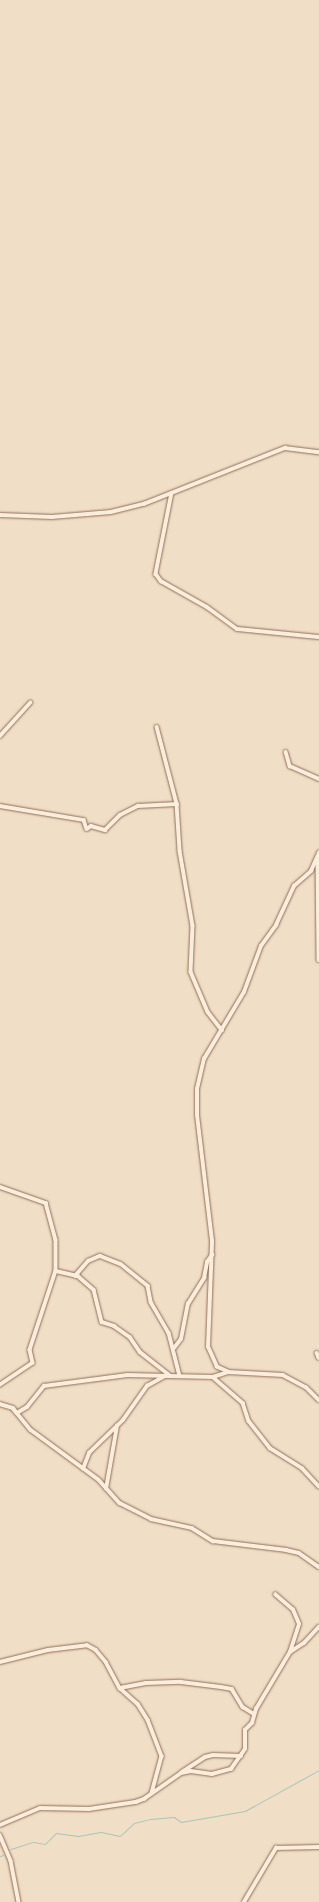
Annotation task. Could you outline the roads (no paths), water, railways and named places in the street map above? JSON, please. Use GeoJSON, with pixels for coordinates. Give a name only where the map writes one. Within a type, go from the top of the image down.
{"type":"FeatureCollection","features":[{"type":"Feature","properties":{"kind":"street"},"geometry":{"type":"LineString","coordinates":[[0,515],[52,517],[111,512],[144,504],[285,448],[319,452]]}},
{"type":"Feature","properties":{"kind":"street"},"geometry":{"type":"LineString","coordinates":[[172,493],[156,574],[161,581],[207,607],[236,629],[319,637]]}},
{"type":"Feature","properties":{"kind":"street"},"geometry":{"type":"LineString","coordinates":[[0,736],[30,703]]}},
{"type":"Feature","properties":{"kind":"street"},"geometry":{"type":"LineString","coordinates":[[157,727],[177,804],[180,851],[193,926],[192,972],[208,1012],[222,1030]]}},
{"type":"Feature","properties":{"kind":"street"},"geometry":{"type":"LineString","coordinates":[[286,752],[290,766],[319,779]]}},
{"type":"Feature","properties":{"kind":"street"},"geometry":{"type":"LineString","coordinates":[[0,806],[33,813],[84,820],[87,829],[91,826],[105,830],[120,816],[138,806],[177,804]]}},
{"type":"Feature","properties":{"kind":"street"},"geometry":{"type":"LineString","coordinates":[[319,855],[311,871],[294,886],[276,925],[261,946],[244,992],[204,1059],[197,1089],[197,1115],[208,1194],[212,1254],[208,1347],[217,1367],[228,1372],[283,1375],[306,1387],[319,1400]]}},
{"type":"Feature","properties":{"kind":"street"},"geometry":{"type":"LineString","coordinates":[[319,855],[319,960]]}},
{"type":"Feature","properties":{"kind":"street"},"geometry":{"type":"LineString","coordinates":[[0,1187],[46,1203],[56,1240],[56,1271],[30,1350],[33,1363],[0,1385]]}},
{"type":"Feature","properties":{"kind":"street"},"geometry":{"type":"LineString","coordinates":[[174,1348],[181,1339],[188,1304],[204,1278],[207,1262],[212,1254]]}},
{"type":"Feature","properties":{"kind":"street"},"geometry":{"type":"LineString","coordinates":[[75,1276],[88,1261],[100,1256],[121,1264],[148,1286],[151,1302],[169,1333],[180,1376]]}},
{"type":"Feature","properties":{"kind":"street"},"geometry":{"type":"LineString","coordinates":[[56,1271],[75,1276],[94,1290],[102,1322],[114,1326],[130,1337],[140,1352],[171,1376]]}},
{"type":"Feature","properties":{"kind":"street"},"geometry":{"type":"LineString","coordinates":[[317,1353],[319,1358]]}},
{"type":"Feature","properties":{"kind":"street"},"geometry":{"type":"LineString","coordinates":[[0,1404],[13,1408],[17,1412],[26,1407],[44,1386],[127,1375],[213,1377],[228,1372]]}},
{"type":"Feature","properties":{"kind":"street"},"geometry":{"type":"LineString","coordinates":[[82,1469],[89,1453],[130,1411],[146,1386],[166,1376]]}},
{"type":"Feature","properties":{"kind":"street"},"geometry":{"type":"LineString","coordinates":[[213,1377],[243,1403],[249,1421],[270,1448],[302,1468],[319,1486]]}},
{"type":"Feature","properties":{"kind":"street"},"geometry":{"type":"LineString","coordinates":[[13,1408],[31,1430],[55,1445],[106,1489],[120,1504],[151,1519],[192,1528],[213,1541],[277,1548],[299,1553],[319,1567]]}},
{"type":"Feature","properties":{"kind":"street"},"geometry":{"type":"LineString","coordinates":[[106,1489],[117,1423]]}},
{"type":"Feature","properties":{"kind":"street"},"geometry":{"type":"LineString","coordinates":[[181,1773],[221,1773],[231,1769],[241,1756],[246,1739],[245,1730],[252,1723],[254,1714],[290,1652],[299,1624],[293,1610],[276,1595]]}},
{"type":"Feature","properties":{"kind":"street"},"geometry":{"type":"LineString","coordinates":[[290,1652],[304,1643],[319,1627]]}},
{"type":"Feature","properties":{"kind":"street"},"geometry":{"type":"LineString","coordinates":[[0,1662],[48,1650],[87,1645],[96,1650],[106,1662],[120,1688],[138,1704],[148,1720],[162,1756],[152,1793]]}},
{"type":"Feature","properties":{"kind":"street"},"geometry":{"type":"LineString","coordinates":[[120,1688],[146,1683],[181,1682],[232,1689],[243,1707],[254,1714]]}},
{"type":"Feature","properties":{"kind":"street"},"geometry":{"type":"LineString","coordinates":[[0,1825],[40,1808],[90,1809],[136,1802],[209,1756],[241,1756]]}},
{"type":"Feature","properties":{"kind":"street"},"geometry":{"type":"LineString","coordinates":[[0,1835],[1,1844],[10,1861],[19,1902]]}},
{"type":"Feature","properties":{"kind":"street"},"geometry":{"type":"LineString","coordinates":[[244,1902],[276,1848],[319,1847]]}},
{"type":"Feature","properties":{"kind":"waterway"},"geometry":{"type":"LineString","coordinates":[[11,1849],[33,1842],[45,1844],[56,1833],[78,1836],[101,1832],[120,1836],[134,1823],[150,1819],[174,1817],[181,1822],[245,1811],[319,1770]]}}]}
